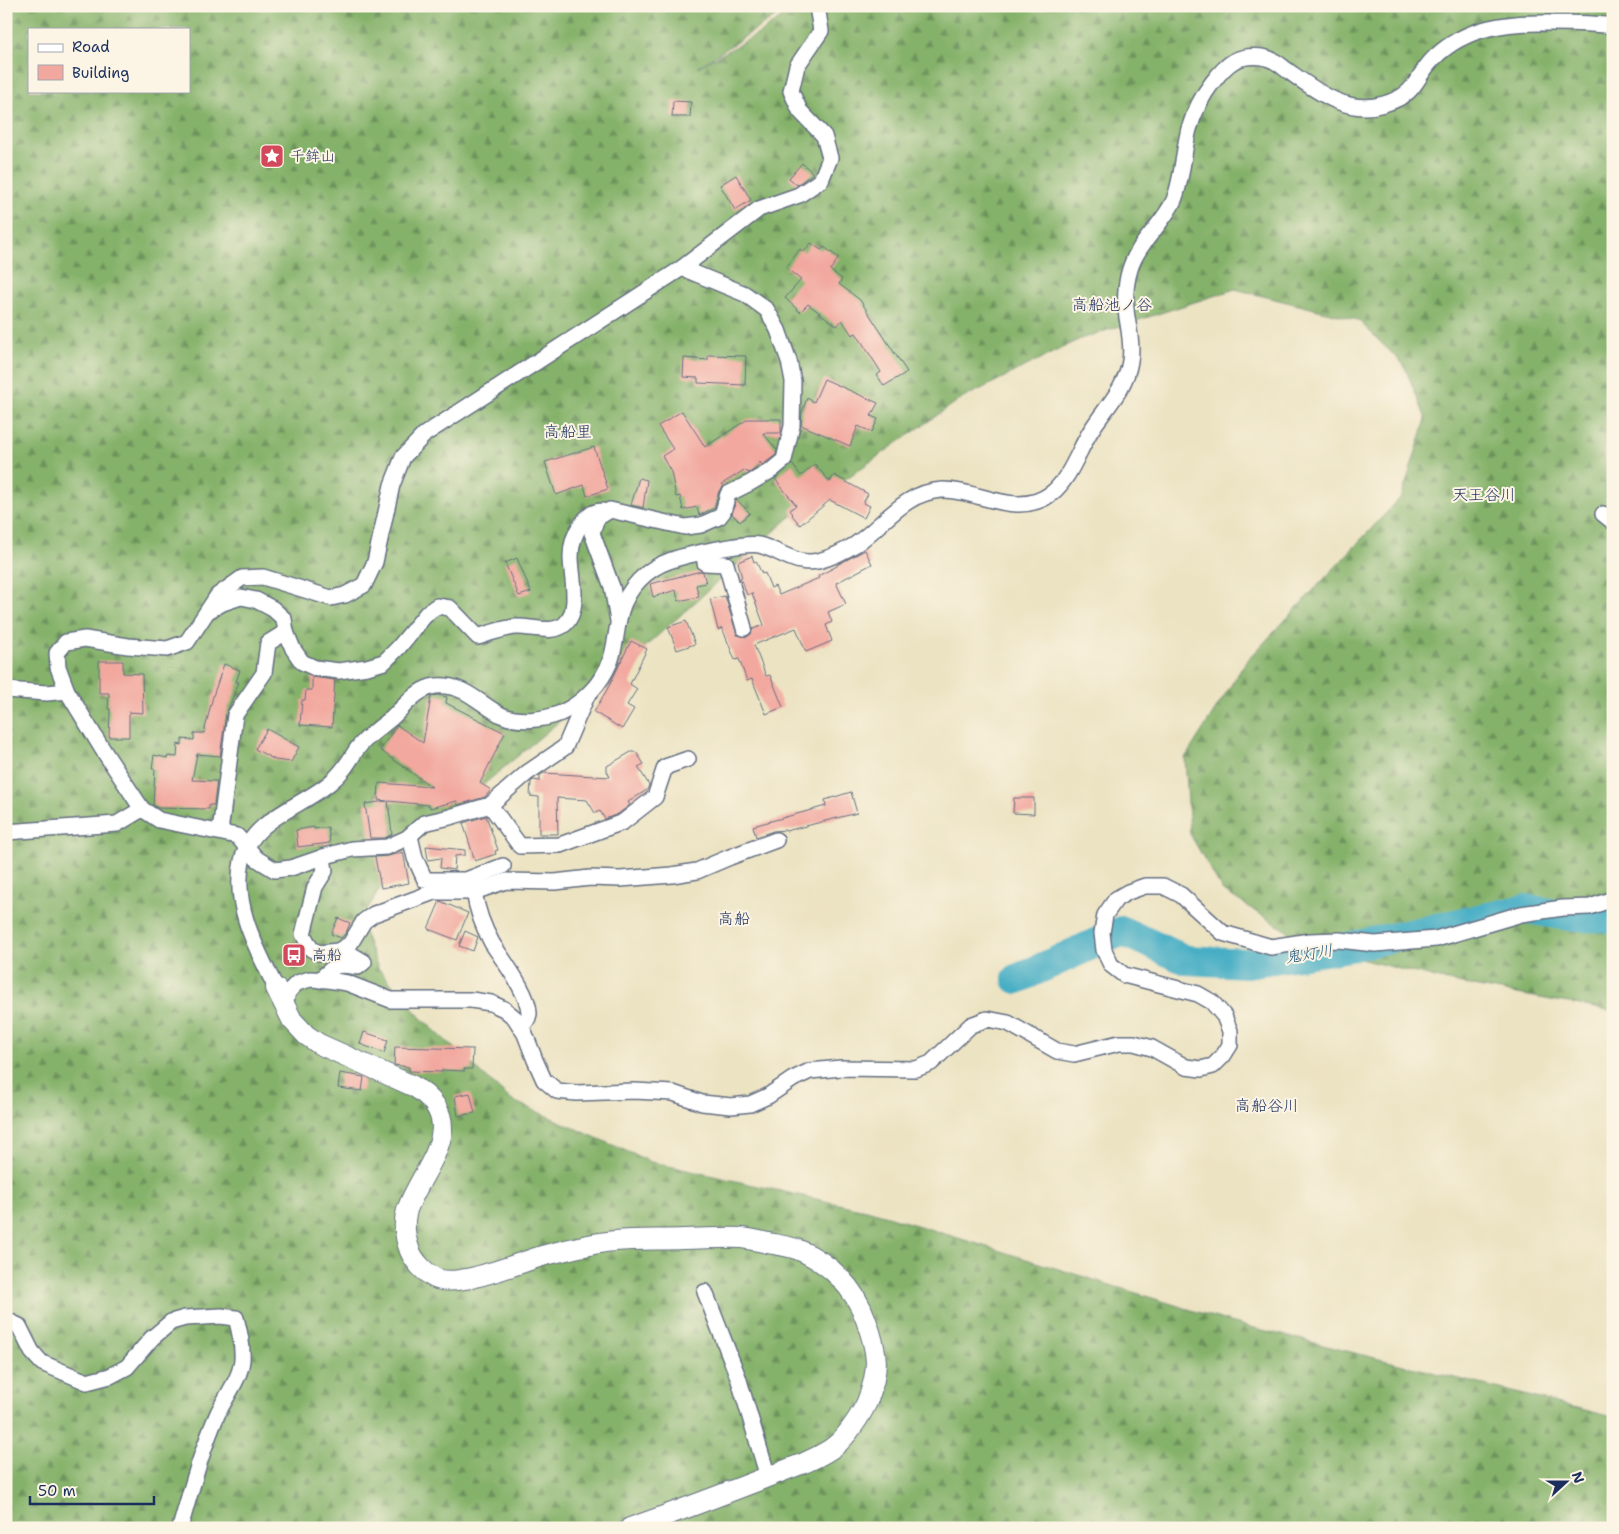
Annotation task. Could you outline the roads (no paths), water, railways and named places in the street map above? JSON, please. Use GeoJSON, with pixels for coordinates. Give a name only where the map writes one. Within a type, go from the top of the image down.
{"type":"FeatureCollection","features":[{"type":"Feature","properties":{"kind":"street"},"geometry":{"type":"LineString","coordinates":[[587,696],[565,747],[527,774],[490,805],[424,823],[410,836],[387,847],[352,849],[291,868],[275,870],[257,859],[237,836],[159,820],[142,809],[103,750],[68,691],[58,667],[57,653],[66,642],[85,638],[128,646],[167,649],[187,642],[218,595],[242,578],[263,577],[331,598],[345,595],[364,585],[375,562],[392,485],[403,458],[425,434],[682,268],[759,209],[800,195],[821,180],[830,158],[824,136],[800,111],[791,91],[798,66],[821,31],[817,6]]}},
{"type":"Feature","properties":{"kind":"street"},"geometry":{"type":"LineString","coordinates":[[630,1528],[768,1477],[815,1458],[836,1445],[864,1406],[873,1387],[877,1371],[876,1352],[871,1332],[855,1296],[843,1280],[829,1267],[796,1249],[743,1238],[612,1241],[545,1255],[463,1280],[447,1282],[435,1278],[423,1269],[412,1256],[404,1228],[407,1211],[441,1140],[442,1123],[438,1112],[424,1093],[413,1086],[319,1044],[306,1035],[292,1020],[253,941],[242,905],[240,877],[246,846],[260,828],[313,796],[332,782],[348,766],[360,744],[396,715],[423,688],[455,687],[473,696],[504,717],[522,720],[549,717],[565,711],[587,696],[598,683],[610,662],[621,610],[627,595],[650,570],[667,561],[754,543],[801,562],[816,561],[855,544],[904,503],[924,494],[943,490],[1014,504],[1034,502],[1050,495],[1064,480],[1090,432],[1124,381],[1130,366],[1130,328],[1125,304],[1131,264],[1144,241],[1174,200],[1188,131],[1196,111],[1208,88],[1223,70],[1235,60],[1248,57],[1274,61],[1320,94],[1356,108],[1375,106],[1403,97],[1416,85],[1432,59],[1458,39],[1482,30],[1518,22],[1613,26]]}},
{"type":"Feature","properties":{"kind":"street"},"geometry":{"type":"LineString","coordinates":[[207,612],[223,603],[240,597],[256,600],[273,609],[284,619],[286,632],[293,649],[302,662],[314,668],[339,671],[367,667],[384,662],[427,613],[437,606],[450,608],[478,637],[516,627],[550,630],[564,624],[573,612],[574,579],[571,556],[574,535],[585,518],[597,511],[610,510],[685,527],[701,526],[719,518],[723,512],[728,494],[765,474],[784,460],[792,426],[793,381],[789,361],[778,330],[767,310],[745,294],[682,268]]}},
{"type":"Feature","properties":{"kind":"street"},"geometry":{"type":"LineString","coordinates":[[610,510],[597,518],[592,533],[612,587],[618,625]]}},
{"type":"Feature","properties":{"kind":"street"},"geometry":{"type":"LineString","coordinates":[[704,553],[705,562],[726,564],[744,628]]}},
{"type":"Feature","properties":{"kind":"street"},"geometry":{"type":"LineString","coordinates":[[220,832],[235,715],[264,673],[268,643],[286,632]]}},
{"type":"Feature","properties":{"kind":"street"},"geometry":{"type":"LineString","coordinates":[[6,690],[47,693],[68,691]]}},
{"type":"Feature","properties":{"kind":"street"},"geometry":{"type":"LineString","coordinates":[[490,805],[520,846],[560,846],[623,822],[655,797],[664,767],[688,758]]}},
{"type":"Feature","properties":{"kind":"street"},"geometry":{"type":"LineString","coordinates":[[6,832],[117,824],[142,809]]}},
{"type":"Feature","properties":{"kind":"street"},"geometry":{"type":"LineString","coordinates":[[410,836],[415,858],[425,880],[466,880],[503,866]]}},
{"type":"Feature","properties":{"kind":"street"},"geometry":{"type":"LineString","coordinates":[[323,857],[325,871],[315,887],[303,934],[311,949],[319,953],[338,951],[350,944],[364,921],[374,914],[434,892],[474,892],[506,881],[555,882],[590,878],[620,879],[672,875],[697,871],[730,856],[776,840]]}},
{"type":"Feature","properties":{"kind":"street"},"geometry":{"type":"LineString","coordinates":[[273,982],[297,983],[320,980],[347,983],[390,1000],[471,1000],[490,1004],[504,1009],[515,1018],[526,1034],[544,1080],[557,1091],[576,1093],[634,1091],[673,1093],[702,1102],[731,1106],[750,1104],[768,1096],[793,1079],[810,1071],[840,1068],[916,1069],[931,1063],[971,1026],[987,1019],[1008,1023],[1057,1051],[1074,1054],[1119,1042],[1134,1043],[1152,1048],[1186,1067],[1201,1069],[1214,1066],[1230,1045],[1230,1031],[1224,1016],[1212,1002],[1198,994],[1124,975],[1112,965],[1104,950],[1102,933],[1105,915],[1116,899],[1145,886],[1163,886],[1181,895],[1223,933],[1271,947],[1329,940],[1375,944],[1436,939],[1521,914],[1563,908],[1590,907],[1613,899]]}},
{"type":"Feature","properties":{"kind":"street"},"geometry":{"type":"LineString","coordinates":[[474,892],[477,908],[491,941],[517,980],[525,999],[529,1012],[527,1020],[521,1027]]}},
{"type":"Feature","properties":{"kind":"street"},"geometry":{"type":"LineString","coordinates":[[320,980],[331,968],[343,964],[358,967],[364,962],[342,949]]}},
{"type":"Feature","properties":{"kind":"street"},"geometry":{"type":"LineString","coordinates":[[285,1006],[288,992],[297,983]]}},
{"type":"Feature","properties":{"kind":"street"},"geometry":{"type":"LineString","coordinates":[[705,1292],[738,1378],[768,1477]]}},
{"type":"Feature","properties":{"kind":"street"},"geometry":{"type":"LineString","coordinates":[[6,1320],[19,1326],[32,1352],[42,1363],[87,1382],[110,1376],[127,1367],[152,1338],[171,1322],[186,1318],[221,1316],[236,1318],[241,1338],[242,1360],[236,1380],[218,1414],[198,1465],[180,1528]]}},
{"type":"Feature","properties":{"kind":"waterway","name":"鬼灯川"},"geometry":{"type":"LineString","coordinates":[[1017,979],[1122,931],[1186,960],[1247,963],[1344,948],[1526,909],[1575,917],[1613,918]]}},
{"type":"Feature","properties":{"kind":"place","name":"千鉾山"},"geometry":{"type":"Point","coordinates":[272,156]}},
{"type":"Feature","properties":{"kind":"place","name":"高船"},"geometry":{"type":"Point","coordinates":[294,955]}},
{"type":"Feature","properties":{"kind":"district","name":"高船池ノ谷"},"geometry":{"type":"Point","coordinates":[1112,304]}},
{"type":"Feature","properties":{"kind":"district","name":"高船里"},"geometry":{"type":"Point","coordinates":[568,431]}},
{"type":"Feature","properties":{"kind":"district","name":"天王谷川"},"geometry":{"type":"Point","coordinates":[1484,494]}},
{"type":"Feature","properties":{"kind":"district","name":"高船"},"geometry":{"type":"Point","coordinates":[734,918]}},
{"type":"Feature","properties":{"kind":"district","name":"高船谷川"},"geometry":{"type":"Point","coordinates":[1267,1105]}}]}
